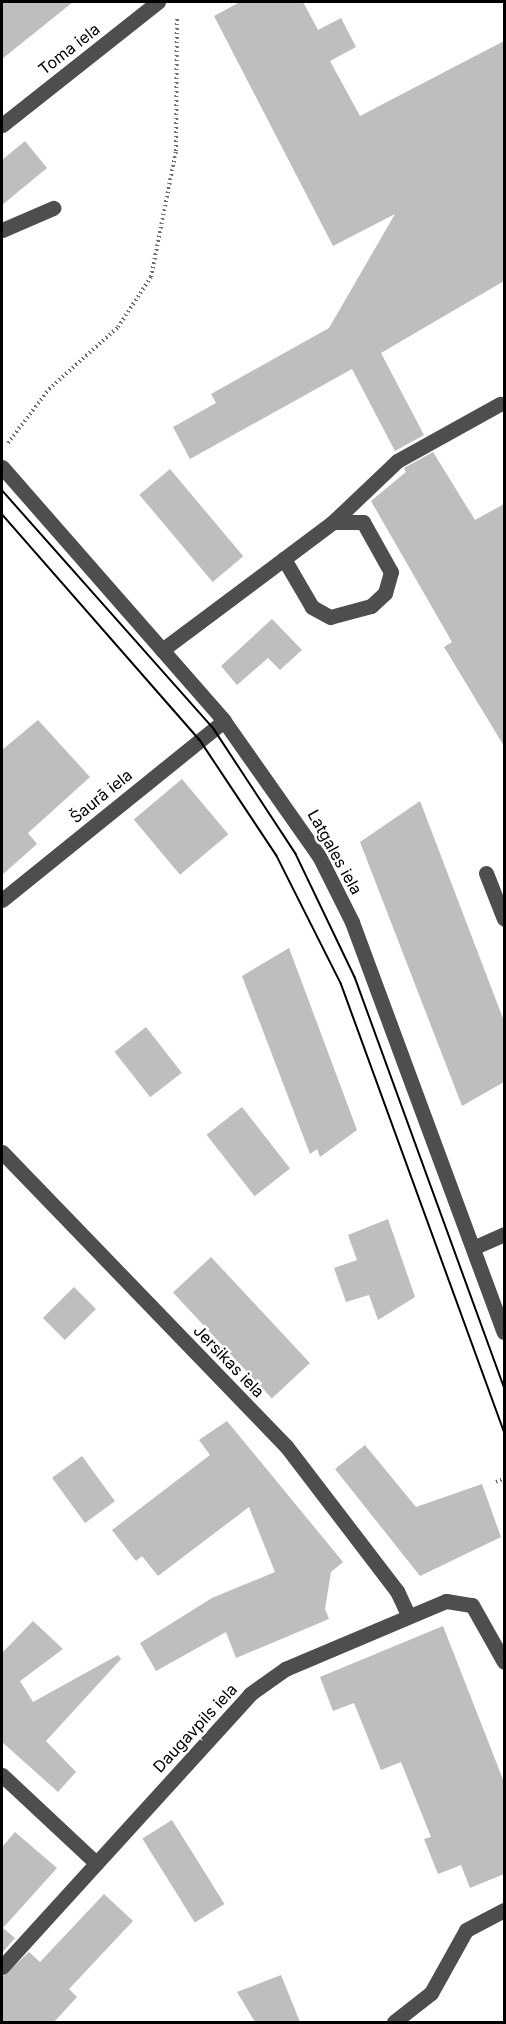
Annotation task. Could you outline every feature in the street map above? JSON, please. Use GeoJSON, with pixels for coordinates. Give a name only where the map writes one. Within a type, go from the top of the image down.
{"type":"FeatureCollection","features":[{"type":"Feature","properties":{"kind":"street","name":"Toma iela"},"geometry":{"type":"LineString","coordinates":[[2,125],[158,2]]}},
{"type":"Feature","properties":{"kind":"street"},"geometry":{"type":"LineString","coordinates":[[2,230],[53,208]]}},
{"type":"Feature","properties":{"kind":"street"},"geometry":{"type":"LineString","coordinates":[[162,650],[333,522],[397,461],[500,404]]}},
{"type":"Feature","properties":{"kind":"street","name":"Latgales iela"},"geometry":{"type":"LineString","coordinates":[[2,467],[224,721],[285,800],[352,922],[475,1247],[504,1332]]}},
{"type":"Feature","properties":{"kind":"street"},"geometry":{"type":"LineString","coordinates":[[284,559],[312,607],[330,617],[371,606],[385,593],[391,572],[363,522],[333,522]]}},
{"type":"Feature","properties":{"kind":"street","name":"Šaurā iela"},"geometry":{"type":"LineString","coordinates":[[2,900],[224,721]]}},
{"type":"Feature","properties":{"kind":"street"},"geometry":{"type":"LineString","coordinates":[[486,873],[504,919]]}},
{"type":"Feature","properties":{"kind":"street","name":"Jersikas iela"},"geometry":{"type":"LineString","coordinates":[[2,1152],[286,1446],[397,1591],[408,1615]]}},
{"type":"Feature","properties":{"kind":"street"},"geometry":{"type":"LineString","coordinates":[[475,1247],[504,1234]]}},
{"type":"Feature","properties":{"kind":"street","name":"Daugavpils iela"},"geometry":{"type":"LineString","coordinates":[[2,1968],[250,1694],[285,1669],[408,1615],[446,1601],[472,1605],[504,1662]]}},
{"type":"Feature","properties":{"kind":"street"},"geometry":{"type":"LineString","coordinates":[[2,1774],[96,1863]]}},
{"type":"Feature","properties":{"kind":"street"},"geometry":{"type":"LineString","coordinates":[[394,2022],[431,1993],[466,1930],[504,1910]]}},
{"type":"Feature","properties":{"kind":"path"},"geometry":{"type":"LineString","coordinates":[[8,443],[50,389],[118,327],[151,278],[176,152],[177,8]]}},
{"type":"Feature","properties":{"kind":"path"},"geometry":{"type":"LineString","coordinates":[[496,1482],[504,1479]]}},
{"type":"Feature","properties":{"kind":"building"},"geometry":{"type":"Polygon","coordinates":[[[2,2],[73,2],[2,59],[2,2]]]}},
{"type":"Feature","properties":{"kind":"building"},"geometry":{"type":"Polygon","coordinates":[[[240,2],[303,2],[318,30],[341,18],[356,47],[330,61],[360,116],[504,41],[504,281],[381,353],[424,435],[395,451],[352,369],[190,459],[173,427],[216,403],[211,394],[329,328],[395,214],[333,246],[214,16],[240,2]]]}},
{"type":"Feature","properties":{"kind":"building"},"geometry":{"type":"Polygon","coordinates":[[[25,141],[47,168],[2,205],[2,160],[25,141]]]}},
{"type":"Feature","properties":{"kind":"building"},"geometry":{"type":"Polygon","coordinates":[[[433,452],[475,520],[504,504],[504,746],[444,647],[452,642],[371,501],[406,472],[404,468],[433,452]]]}},
{"type":"Feature","properties":{"kind":"building"},"geometry":{"type":"Polygon","coordinates":[[[170,469],[243,556],[213,582],[139,495],[170,469]]]}},
{"type":"Feature","properties":{"kind":"building"},"geometry":{"type":"Polygon","coordinates":[[[272,619],[302,650],[280,670],[268,658],[237,685],[221,666],[272,619]]]}},
{"type":"Feature","properties":{"kind":"building"},"geometry":{"type":"Polygon","coordinates":[[[38,720],[90,777],[28,833],[37,844],[2,875],[2,750],[38,720]]]}},
{"type":"Feature","properties":{"kind":"building"},"geometry":{"type":"Polygon","coordinates":[[[182,779],[228,834],[180,875],[134,819],[182,779]]]}},
{"type":"Feature","properties":{"kind":"building"},"geometry":{"type":"Polygon","coordinates":[[[420,801],[504,1021],[504,1082],[462,1106],[360,842],[420,801]]]}},
{"type":"Feature","properties":{"kind":"building"},"geometry":{"type":"Polygon","coordinates":[[[289,948],[357,1130],[320,1157],[317,1149],[310,1154],[242,976],[289,948]]]}},
{"type":"Feature","properties":{"kind":"building"},"geometry":{"type":"Polygon","coordinates":[[[146,1027],[182,1073],[150,1097],[114,1052],[146,1027]]]}},
{"type":"Feature","properties":{"kind":"building"},"geometry":{"type":"Polygon","coordinates":[[[242,1107],[290,1168],[255,1196],[207,1135],[242,1107]]]}},
{"type":"Feature","properties":{"kind":"building"},"geometry":{"type":"Polygon","coordinates":[[[388,1219],[415,1297],[378,1320],[369,1295],[346,1302],[334,1268],[357,1260],[348,1235],[388,1219]]]}},
{"type":"Feature","properties":{"kind":"building"},"geometry":{"type":"Polygon","coordinates":[[[211,1257],[310,1363],[272,1399],[173,1292],[211,1257]]]}},
{"type":"Feature","properties":{"kind":"building"},"geometry":{"type":"Polygon","coordinates":[[[74,1287],[96,1309],[65,1340],[43,1318],[74,1287]]]}},
{"type":"Feature","properties":{"kind":"building"},"geometry":{"type":"Polygon","coordinates":[[[227,1421],[343,1562],[331,1572],[325,1609],[329,1619],[236,1658],[226,1632],[156,1671],[140,1643],[212,1598],[275,1572],[249,1507],[158,1576],[142,1556],[136,1561],[112,1530],[210,1455],[199,1440],[227,1421]]]}},
{"type":"Feature","properties":{"kind":"building"},"geometry":{"type":"Polygon","coordinates":[[[365,1445],[416,1507],[482,1484],[501,1537],[420,1576],[335,1469],[365,1445]]]}},
{"type":"Feature","properties":{"kind":"building"},"geometry":{"type":"Polygon","coordinates":[[[82,1456],[115,1501],[85,1523],[52,1478],[82,1456]]]}},
{"type":"Feature","properties":{"kind":"building"},"geometry":{"type":"Polygon","coordinates":[[[33,1621],[63,1649],[20,1681],[33,1702],[118,1655],[121,1659],[46,1741],[76,1772],[58,1792],[2,1742],[2,1653],[33,1621]]]}},
{"type":"Feature","properties":{"kind":"building"},"geometry":{"type":"Polygon","coordinates":[[[443,1626],[504,1782],[504,1874],[470,1888],[461,1865],[438,1874],[424,1839],[431,1837],[401,1762],[381,1770],[354,1703],[333,1711],[320,1677],[443,1626]]]}},
{"type":"Feature","properties":{"kind":"building"},"geometry":{"type":"Polygon","coordinates":[[[172,1820],[224,1904],[195,1923],[142,1839],[172,1820]]]}},
{"type":"Feature","properties":{"kind":"building"},"geometry":{"type":"Polygon","coordinates":[[[15,1832],[57,1868],[3,1928],[15,1938],[2,1953],[2,1847],[15,1832]]]}},
{"type":"Feature","properties":{"kind":"building"},"geometry":{"type":"Polygon","coordinates":[[[104,1894],[133,1921],[69,1989],[77,1997],[54,2022],[2,2022],[2,1977],[29,1952],[40,1962],[104,1894]]]}},
{"type":"Feature","properties":{"kind":"building"},"geometry":{"type":"Polygon","coordinates":[[[281,1975],[300,2022],[255,2022],[237,1992],[281,1975]]]}},
{"type":"Feature","properties":{"kind":"tram line"},"geometry":{"type":"LineString","coordinates":[[2,490],[214,729],[296,854],[355,977],[504,1387]]}},
{"type":"Feature","properties":{"kind":"tram line"},"geometry":{"type":"LineString","coordinates":[[2,514],[200,740],[277,856],[341,983],[504,1432]]}}]}
